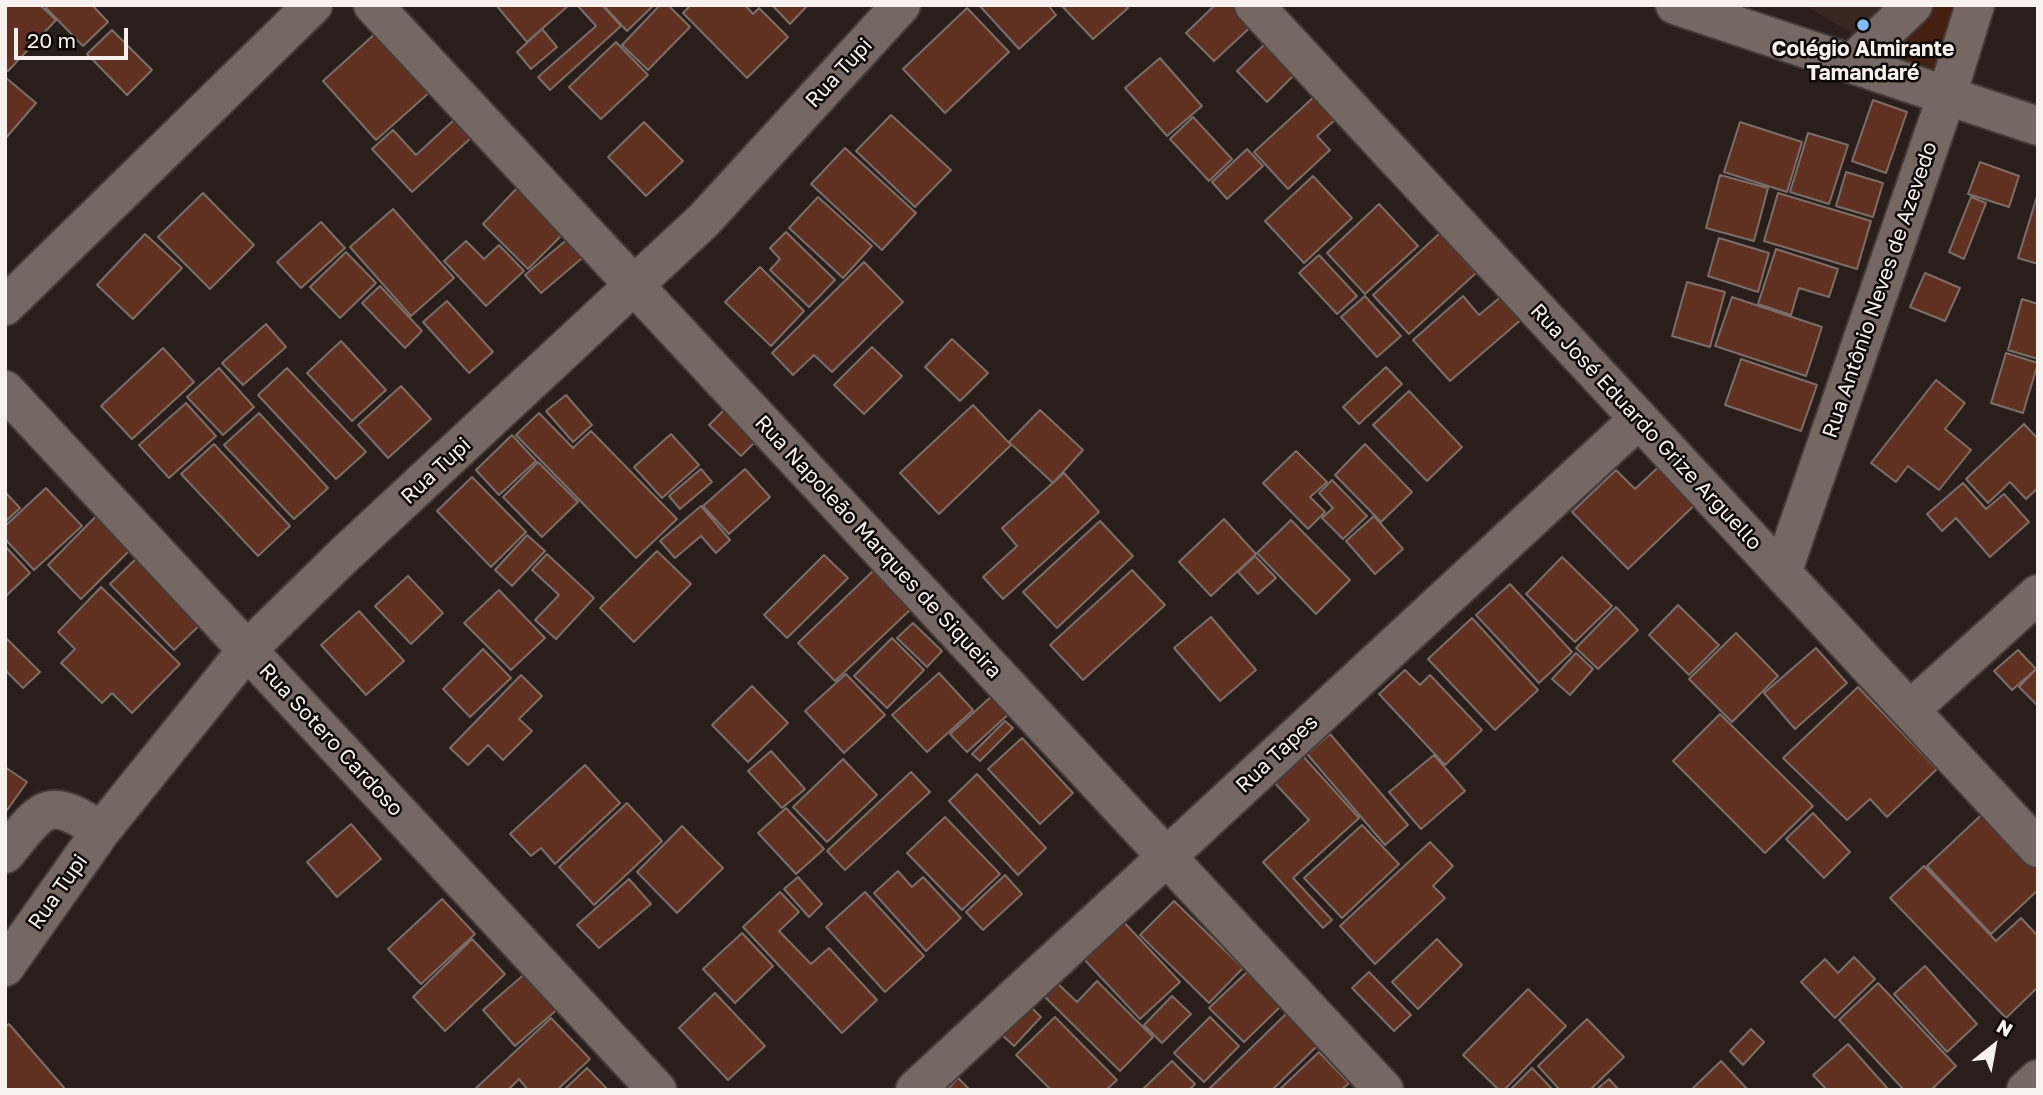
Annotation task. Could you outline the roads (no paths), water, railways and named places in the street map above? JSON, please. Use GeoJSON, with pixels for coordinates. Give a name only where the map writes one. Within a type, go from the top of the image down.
{"type":"FeatureCollection","features":[{"type":"Feature","properties":{"kind":"street"},"geometry":{"type":"LineString","coordinates":[[5,306],[313,5]]}},
{"type":"Feature","properties":{"kind":"street","name":"Rua Napoleão Marques de Siqueira"},"geometry":{"type":"LineString","coordinates":[[373,5],[1384,1090]]}},
{"type":"Feature","properties":{"kind":"street","name":"Rua Tupi"},"geometry":{"type":"LineString","coordinates":[[5,967],[101,831],[247,650],[341,558],[704,220],[901,5]]}},
{"type":"Feature","properties":{"kind":"street","name":"Rua José Eduardo Grize Arguello"},"geometry":{"type":"LineString","coordinates":[[1254,5],[2038,848]]}},
{"type":"Feature","properties":{"kind":"street"},"geometry":{"type":"LineString","coordinates":[[1675,5],[1852,63],[1946,98],[2038,126]]}},
{"type":"Feature","properties":{"kind":"street"},"geometry":{"type":"LineString","coordinates":[[1852,63],[1913,5]]}},
{"type":"Feature","properties":{"kind":"street","name":"Rua Antônio Neves de Azevedo"},"geometry":{"type":"LineString","coordinates":[[1782,573],[1946,98],[1975,5]]}},
{"type":"Feature","properties":{"kind":"street","name":"Rua Sotero Cardoso"},"geometry":{"type":"LineString","coordinates":[[5,390],[657,1090]]}},
{"type":"Feature","properties":{"kind":"street","name":"Rua Tapes"},"geometry":{"type":"LineString","coordinates":[[915,1090],[1639,419]]}},
{"type":"Feature","properties":{"kind":"street"},"geometry":{"type":"LineString","coordinates":[[1910,710],[2038,594]]}},
{"type":"Feature","properties":{"kind":"street"},"geometry":{"type":"LineString","coordinates":[[5,854],[37,816],[54,808],[73,812],[101,831]]}},
{"type":"Feature","properties":{"kind":"street"},"geometry":{"type":"LineString","coordinates":[[2026,1090],[2038,1079]]}},
{"type":"Feature","properties":{"kind":"place","name":"Colégio Almirante Tamandaré"},"geometry":{"type":"Point","coordinates":[1863,25]}}]}
